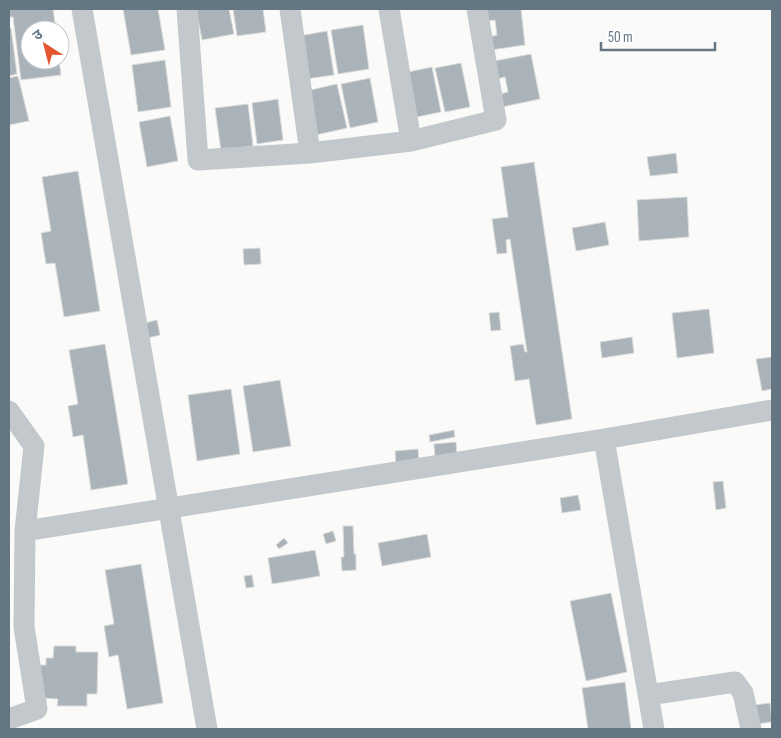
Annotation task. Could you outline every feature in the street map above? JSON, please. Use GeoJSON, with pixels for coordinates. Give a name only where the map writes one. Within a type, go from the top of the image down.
{"type":"FeatureCollection","features":[{"type":"Feature","properties":{"kind":"street"},"geometry":{"type":"LineString","coordinates":[[82,9],[206,729]]}},
{"type":"Feature","properties":{"kind":"street"},"geometry":{"type":"LineString","coordinates":[[187,9],[198,160],[310,153],[411,141],[496,120],[477,9]]}},
{"type":"Feature","properties":{"kind":"street"},"geometry":{"type":"LineString","coordinates":[[290,9],[310,153]]}},
{"type":"Feature","properties":{"kind":"street"},"geometry":{"type":"LineString","coordinates":[[389,9],[411,141]]}},
{"type":"Feature","properties":{"kind":"street"},"geometry":{"type":"LineString","coordinates":[[19,541],[167,508],[772,410]]}},
{"type":"Feature","properties":{"kind":"street"},"geometry":{"type":"LineString","coordinates":[[9,411],[34,446],[19,541],[24,627],[37,709],[9,719]]}},
{"type":"Feature","properties":{"kind":"street"},"geometry":{"type":"LineString","coordinates":[[604,438],[654,729]]}},
{"type":"Feature","properties":{"kind":"street"},"geometry":{"type":"LineString","coordinates":[[648,694],[735,682],[743,693],[751,729]]}},
{"type":"Feature","properties":{"kind":"building"},"geometry":{"type":"Polygon","coordinates":[[[9,9],[53,9],[55,20],[20,20],[20,70],[60,70],[61,75],[21,80],[13,17],[9,17],[9,9]]]}},
{"type":"Feature","properties":{"kind":"building"},"geometry":{"type":"Polygon","coordinates":[[[123,9],[158,9],[165,50],[131,55],[123,9]]]}},
{"type":"Feature","properties":{"kind":"building"},"geometry":{"type":"Polygon","coordinates":[[[196,9],[229,9],[234,34],[202,40],[196,9]]]}},
{"type":"Feature","properties":{"kind":"building"},"geometry":{"type":"Polygon","coordinates":[[[233,9],[263,9],[266,32],[237,36],[233,9]]]}},
{"type":"Feature","properties":{"kind":"building"},"geometry":{"type":"Polygon","coordinates":[[[484,9],[521,9],[525,45],[491,50],[489,37],[497,35],[495,20],[486,21],[484,9]]]}},
{"type":"Feature","properties":{"kind":"building"},"geometry":{"type":"Polygon","coordinates":[[[363,25],[369,69],[338,74],[331,30],[363,25]]]}},
{"type":"Feature","properties":{"kind":"building"},"geometry":{"type":"Polygon","coordinates":[[[9,28],[11,28],[17,74],[9,76],[9,28]]]}},
{"type":"Feature","properties":{"kind":"building"},"geometry":{"type":"Polygon","coordinates":[[[327,31],[334,75],[306,79],[299,36],[327,31]]]}},
{"type":"Feature","properties":{"kind":"building"},"geometry":{"type":"Polygon","coordinates":[[[531,54],[540,99],[502,107],[500,94],[508,92],[505,77],[497,79],[494,61],[531,54]]]}},
{"type":"Feature","properties":{"kind":"building"},"geometry":{"type":"Polygon","coordinates":[[[165,60],[171,107],[138,112],[132,65],[165,60]]]}},
{"type":"Feature","properties":{"kind":"building"},"geometry":{"type":"Polygon","coordinates":[[[461,63],[470,107],[445,112],[435,68],[461,63]]]}},
{"type":"Feature","properties":{"kind":"building"},"geometry":{"type":"Polygon","coordinates":[[[432,67],[441,112],[412,118],[403,73],[432,67]]]}},
{"type":"Feature","properties":{"kind":"building"},"geometry":{"type":"Polygon","coordinates":[[[18,76],[29,121],[9,125],[9,78],[18,76]]]}},
{"type":"Feature","properties":{"kind":"building"},"geometry":{"type":"Polygon","coordinates":[[[370,78],[378,122],[350,128],[341,84],[370,78]]]}},
{"type":"Feature","properties":{"kind":"building"},"geometry":{"type":"Polygon","coordinates":[[[337,84],[347,128],[316,135],[306,91],[337,84]]]}},
{"type":"Feature","properties":{"kind":"building"},"geometry":{"type":"Polygon","coordinates":[[[278,99],[283,140],[257,144],[252,103],[278,99]]]}},
{"type":"Feature","properties":{"kind":"building"},"geometry":{"type":"Polygon","coordinates":[[[248,104],[253,146],[221,151],[215,108],[248,104]]]}},
{"type":"Feature","properties":{"kind":"building"},"geometry":{"type":"Polygon","coordinates":[[[170,116],[178,161],[147,167],[139,122],[170,116]]]}},
{"type":"Feature","properties":{"kind":"building"},"geometry":{"type":"Polygon","coordinates":[[[676,153],[678,173],[650,176],[647,157],[676,153]]]}},
{"type":"Feature","properties":{"kind":"building"},"geometry":{"type":"Polygon","coordinates":[[[534,162],[572,419],[536,425],[529,379],[515,381],[510,346],[523,344],[525,352],[527,352],[510,239],[506,240],[507,253],[497,254],[492,219],[508,217],[501,167],[534,162]]]}},
{"type":"Feature","properties":{"kind":"building"},"geometry":{"type":"Polygon","coordinates":[[[78,171],[100,311],[64,317],[55,263],[46,264],[41,233],[51,231],[42,177],[78,171]]]}},
{"type":"Feature","properties":{"kind":"building"},"geometry":{"type":"Polygon","coordinates":[[[687,197],[689,237],[639,241],[637,200],[687,197]]]}},
{"type":"Feature","properties":{"kind":"building"},"geometry":{"type":"Polygon","coordinates":[[[605,222],[609,245],[576,251],[572,228],[605,222]]]}},
{"type":"Feature","properties":{"kind":"building"},"geometry":{"type":"Polygon","coordinates":[[[260,248],[261,264],[244,265],[243,249],[260,248]]]}},
{"type":"Feature","properties":{"kind":"building"},"geometry":{"type":"Polygon","coordinates":[[[709,309],[714,353],[677,358],[672,313],[709,309]]]}},
{"type":"Feature","properties":{"kind":"building"},"geometry":{"type":"Polygon","coordinates":[[[499,312],[501,330],[491,331],[489,313],[499,312]]]}},
{"type":"Feature","properties":{"kind":"building"},"geometry":{"type":"Polygon","coordinates":[[[157,320],[160,335],[131,342],[128,327],[157,320]]]}},
{"type":"Feature","properties":{"kind":"building"},"geometry":{"type":"Polygon","coordinates":[[[632,337],[634,353],[602,358],[600,342],[632,337]]]}},
{"type":"Feature","properties":{"kind":"building"},"geometry":{"type":"Polygon","coordinates":[[[105,344],[128,484],[91,490],[83,435],[73,437],[68,406],[78,404],[69,350],[105,344]]]}},
{"type":"Feature","properties":{"kind":"building"},"geometry":{"type":"Polygon","coordinates":[[[772,357],[772,389],[762,391],[756,359],[772,357]]]}},
{"type":"Feature","properties":{"kind":"building"},"geometry":{"type":"Polygon","coordinates":[[[280,380],[291,446],[253,452],[243,386],[280,380]]]}},
{"type":"Feature","properties":{"kind":"building"},"geometry":{"type":"Polygon","coordinates":[[[231,389],[240,454],[197,461],[188,395],[231,389]]]}},
{"type":"Feature","properties":{"kind":"building"},"geometry":{"type":"Polygon","coordinates":[[[454,430],[455,437],[430,442],[429,435],[454,430]]]}},
{"type":"Feature","properties":{"kind":"building"},"geometry":{"type":"Polygon","coordinates":[[[456,442],[457,455],[435,458],[434,444],[456,442]]]}},
{"type":"Feature","properties":{"kind":"building"},"geometry":{"type":"Polygon","coordinates":[[[418,449],[419,463],[396,465],[395,451],[418,449]]]}},
{"type":"Feature","properties":{"kind":"building"},"geometry":{"type":"Polygon","coordinates":[[[723,481],[726,508],[716,510],[713,482],[723,481]]]}},
{"type":"Feature","properties":{"kind":"building"},"geometry":{"type":"Polygon","coordinates":[[[578,495],[581,510],[562,513],[560,498],[578,495]]]}},
{"type":"Feature","properties":{"kind":"building"},"geometry":{"type":"Polygon","coordinates":[[[343,526],[353,526],[356,570],[342,571],[341,557],[344,557],[343,526]]]}},
{"type":"Feature","properties":{"kind":"building"},"geometry":{"type":"Polygon","coordinates":[[[333,531],[336,541],[326,544],[323,534],[333,531]]]}},
{"type":"Feature","properties":{"kind":"building"},"geometry":{"type":"Polygon","coordinates":[[[427,534],[431,557],[382,566],[378,543],[427,534]]]}},
{"type":"Feature","properties":{"kind":"building"},"geometry":{"type":"Polygon","coordinates":[[[284,538],[288,543],[279,549],[276,545],[284,538]]]}},
{"type":"Feature","properties":{"kind":"building"},"geometry":{"type":"Polygon","coordinates":[[[315,550],[320,576],[272,584],[268,558],[315,550]]]}},
{"type":"Feature","properties":{"kind":"building"},"geometry":{"type":"Polygon","coordinates":[[[141,564],[163,703],[127,709],[118,655],[109,657],[104,626],[114,624],[105,570],[141,564]]]}},
{"type":"Feature","properties":{"kind":"building"},"geometry":{"type":"Polygon","coordinates":[[[252,575],[254,587],[246,588],[244,576],[252,575]]]}},
{"type":"Feature","properties":{"kind":"building"},"geometry":{"type":"Polygon","coordinates":[[[611,593],[627,672],[586,681],[570,601],[611,593]]]}},
{"type":"Feature","properties":{"kind":"building"},"geometry":{"type":"Polygon","coordinates":[[[54,646],[76,646],[76,652],[98,652],[97,694],[87,694],[87,706],[57,706],[58,699],[40,698],[40,665],[46,665],[46,658],[53,658],[54,646]]]}},
{"type":"Feature","properties":{"kind":"building"},"geometry":{"type":"Polygon","coordinates":[[[625,682],[631,729],[588,729],[582,688],[625,682]]]}},
{"type":"Feature","properties":{"kind":"building"},"geometry":{"type":"Polygon","coordinates":[[[770,703],[772,722],[757,724],[754,705],[770,703]]]}}]}
